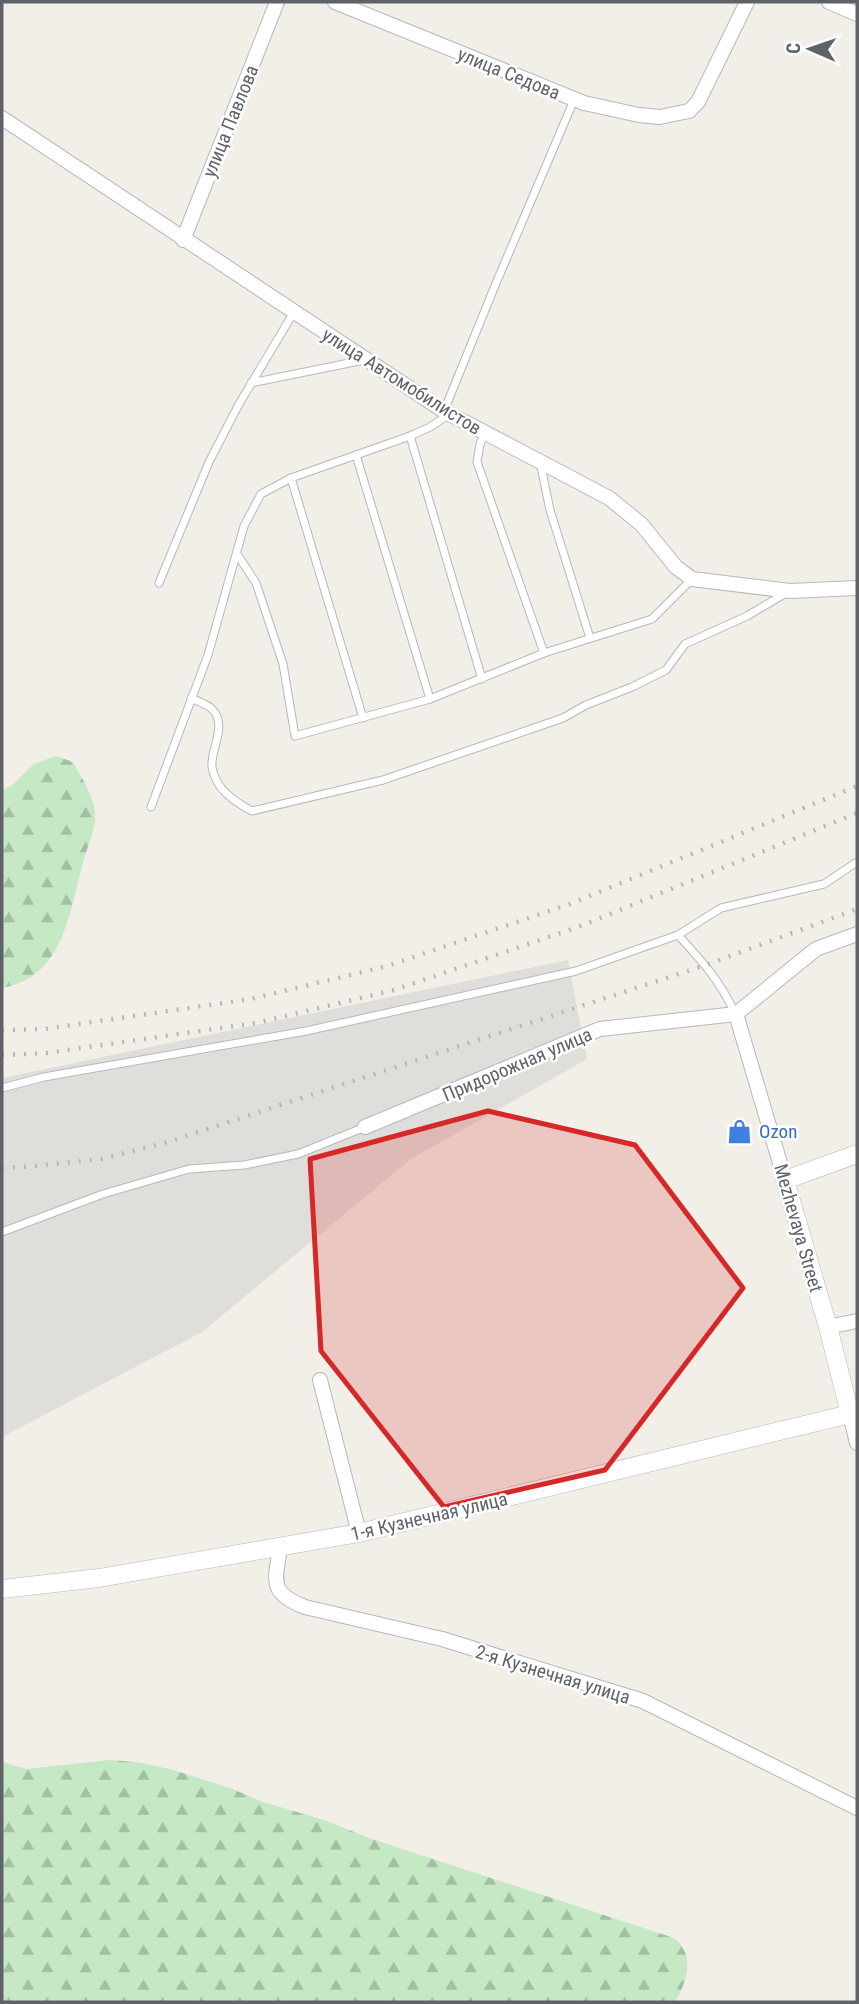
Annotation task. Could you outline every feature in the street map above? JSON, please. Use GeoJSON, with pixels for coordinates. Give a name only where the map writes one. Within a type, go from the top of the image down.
{"type":"FeatureCollection","features":[{"type":"Feature","properties":{"kind":"street","name":"улица Павлова"},"geometry":{"type":"LineString","coordinates":[[183,240],[277,2]]}},
{"type":"Feature","properties":{"kind":"street","name":"улица Седова"},"geometry":{"type":"LineString","coordinates":[[335,2],[574,100],[639,115],[660,117],[689,111],[698,103],[747,2]]}},
{"type":"Feature","properties":{"kind":"street"},"geometry":{"type":"LineString","coordinates":[[829,2],[857,14]]}},
{"type":"Feature","properties":{"kind":"street","name":"улица Автомобилистов"},"geometry":{"type":"LineString","coordinates":[[2,118],[444,411],[609,498],[641,524],[676,567],[692,579]]}},
{"type":"Feature","properties":{"kind":"street"},"geometry":{"type":"LineString","coordinates":[[692,579],[790,591],[857,588]]}},
{"type":"Feature","properties":{"kind":"street"},"geometry":{"type":"LineString","coordinates":[[736,1014],[816,949],[857,934]]}},
{"type":"Feature","properties":{"kind":"street","name":"Придорожная улица"},"geometry":{"type":"LineString","coordinates":[[365,1127],[600,1029],[736,1014]]}},
{"type":"Feature","properties":{"kind":"street","name":"Mezhevaya Street"},"geometry":{"type":"LineString","coordinates":[[736,1014],[828,1327],[857,1443]]}},
{"type":"Feature","properties":{"kind":"street"},"geometry":{"type":"LineString","coordinates":[[785,1180],[857,1154]]}},
{"type":"Feature","properties":{"kind":"street"},"geometry":{"type":"LineString","coordinates":[[828,1327],[857,1321]]}},
{"type":"Feature","properties":{"kind":"street"},"geometry":{"type":"LineString","coordinates":[[320,1380],[359,1533]]}},
{"type":"Feature","properties":{"kind":"street","name":"1-я Кузнечная улица"},"geometry":{"type":"LineString","coordinates":[[2,1589],[99,1578],[359,1533],[850,1415]]}},
{"type":"Feature","properties":{"kind":"street","name":"2-я Кузнечная улица"},"geometry":{"type":"LineString","coordinates":[[280,1546],[276,1584],[287,1600],[442,1639],[643,1701],[857,1808]]}},
{"type":"Feature","properties":{"kind":"lane"},"geometry":{"type":"LineString","coordinates":[[151,807],[208,655],[244,526],[261,494],[290,478],[410,436],[444,417],[444,411],[494,288],[574,100]]}},
{"type":"Feature","properties":{"kind":"lane"},"geometry":{"type":"LineString","coordinates":[[159,583],[209,462],[251,383],[294,312]]}},
{"type":"Feature","properties":{"kind":"lane"},"geometry":{"type":"LineString","coordinates":[[251,383],[366,360]]}},
{"type":"Feature","properties":{"kind":"lane"},"geometry":{"type":"LineString","coordinates":[[485,433],[477,462],[544,653]]}},
{"type":"Feature","properties":{"kind":"lane"},"geometry":{"type":"LineString","coordinates":[[410,436],[482,678]]}},
{"type":"Feature","properties":{"kind":"lane"},"geometry":{"type":"LineString","coordinates":[[356,455],[430,699]]}},
{"type":"Feature","properties":{"kind":"lane"},"geometry":{"type":"LineString","coordinates":[[540,462],[550,510],[590,638]]}},
{"type":"Feature","properties":{"kind":"lane"},"geometry":{"type":"LineString","coordinates":[[290,478],[363,718]]}},
{"type":"Feature","properties":{"kind":"lane"},"geometry":{"type":"LineString","coordinates":[[237,554],[257,583],[282,664],[296,736],[430,699],[544,653],[652,619],[692,579]]}},
{"type":"Feature","properties":{"kind":"lane"},"geometry":{"type":"LineString","coordinates":[[191,698],[211,708],[218,720],[212,767],[223,792],[252,811],[383,780],[563,718],[666,670],[685,644],[747,616],[790,591]]}},
{"type":"Feature","properties":{"kind":"lane"},"geometry":{"type":"LineString","coordinates":[[2,1088],[44,1077],[306,1031],[576,971],[678,935],[721,908],[824,884],[857,862]]}},
{"type":"Feature","properties":{"kind":"lane"},"geometry":{"type":"LineString","coordinates":[[678,935],[723,987],[736,1014]]}},
{"type":"Feature","properties":{"kind":"lane"},"geometry":{"type":"LineString","coordinates":[[2,1232],[103,1194],[177,1172],[244,1165],[298,1154],[365,1127]]}},
{"type":"Feature","properties":{"kind":"highlighted area"},"geometry":{"type":"Polygon","coordinates":[[[488,1111],[635,1145],[743,1288],[605,1470],[444,1507],[321,1351],[310,1159],[488,1111]]]}},
{"type":"Feature","properties":{"kind":"shaded area"},"geometry":{"type":"Polygon","coordinates":[[[568,960],[587,1059],[411,1159],[202,1332],[2,1437],[2,1078],[568,960]]]}},
{"type":"Feature","properties":{"kind":"green space"},"geometry":{"type":"Polygon","coordinates":[[[56,756],[73,762],[84,781],[94,809],[94,827],[61,940],[39,971],[23,982],[2,988],[2,790],[10,787],[34,764],[56,756]]]}},
{"type":"Feature","properties":{"kind":"green space"},"geometry":{"type":"Polygon","coordinates":[[[110,1760],[170,1769],[324,1820],[372,1839],[674,1938],[681,1945],[687,1961],[683,1986],[675,2002],[2,2002],[2,1762],[26,1769],[110,1760]]]}},
{"type":"Feature","properties":{"kind":"railway"},"geometry":{"type":"LineString","coordinates":[[2,1030],[44,1029],[251,999],[387,966],[570,904],[857,786]]}},
{"type":"Feature","properties":{"kind":"railway"},"geometry":{"type":"LineString","coordinates":[[2,1055],[46,1053],[256,1023],[394,990],[578,927],[857,813]]}},
{"type":"Feature","properties":{"kind":"railway"},"geometry":{"type":"LineString","coordinates":[[2,1168],[101,1159],[168,1142],[706,965],[857,909]]}},
{"type":"Feature","properties":{"kind":"place","name":"Ozon"},"geometry":{"type":"Point","coordinates":[739,1131]}}]}
